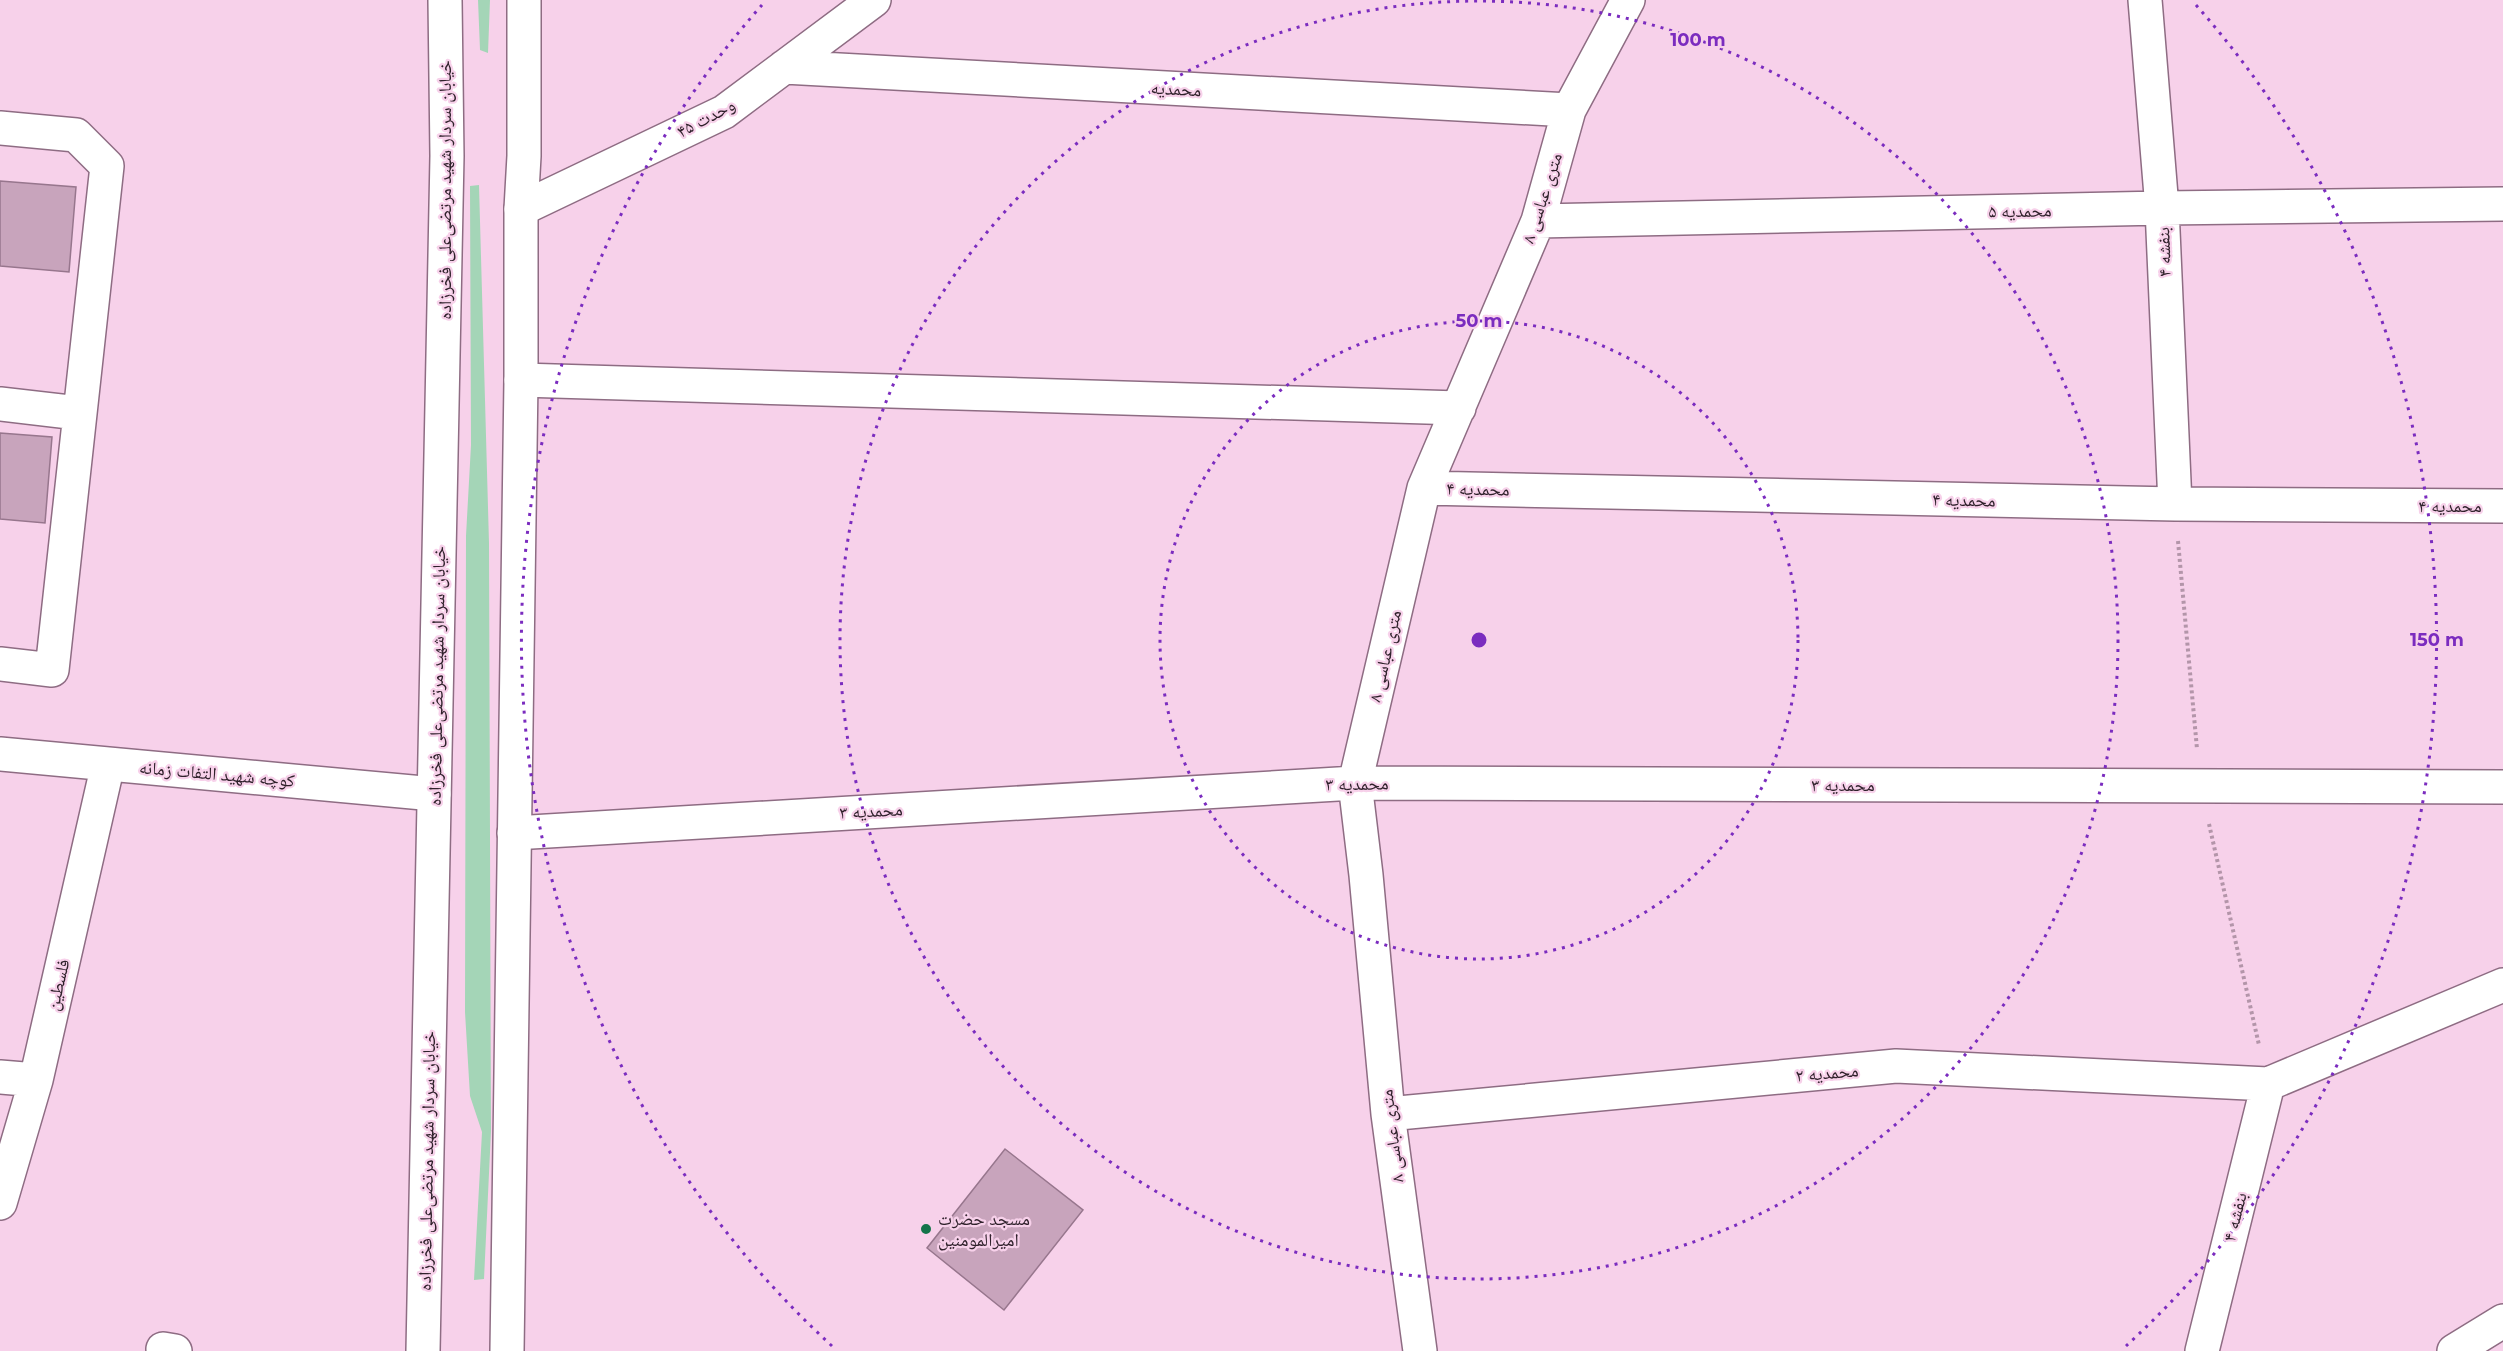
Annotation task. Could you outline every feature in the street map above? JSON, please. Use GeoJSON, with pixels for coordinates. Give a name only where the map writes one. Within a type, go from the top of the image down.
{"type":"FeatureCollection","features":[{"type":"Feature","properties":{"kind":"street","name":"خیابان سردار شهید مرتضی‌علی فخرزاده"},"geometry":{"type":"LineString","coordinates":[[423,1351],[447,156],[445,0]]}},
{"type":"Feature","properties":{"kind":"street"},"geometry":{"type":"LineString","coordinates":[[507,1351],[521,380],[521,209],[524,156],[524,0]]}},
{"type":"Feature","properties":{"kind":"street","name":"وحدت ۴۵"},"geometry":{"type":"LineString","coordinates":[[521,209],[724,112],[874,0]]}},
{"type":"Feature","properties":{"kind":"street","name":"۸ متری عباسی"},"geometry":{"type":"LineString","coordinates":[[1420,1351],[1388,1114],[1366,875],[1354,783],[1424,488],[1538,221],[1569,110],[1628,0]]}},
{"type":"Feature","properties":{"kind":"street","name":"بنفشه ۴"},"geometry":{"type":"LineString","coordinates":[[2145,0],[2162,208],[2175,504]]}},
{"type":"Feature","properties":{"kind":"street","name":"محمدیه"},"geometry":{"type":"LineString","coordinates":[[784,67],[1569,110]]}},
{"type":"Feature","properties":{"kind":"street"},"geometry":{"type":"LineString","coordinates":[[0,128],[76,135],[107,166],[78,413],[52,670],[0,664]]}},
{"type":"Feature","properties":{"kind":"street","name":"محمدیه ۵"},"geometry":{"type":"LineString","coordinates":[[1538,221],[2162,208],[2503,204]]}},
{"type":"Feature","properties":{"kind":"street"},"geometry":{"type":"LineString","coordinates":[[521,380],[1459,408]]}},
{"type":"Feature","properties":{"kind":"street"},"geometry":{"type":"LineString","coordinates":[[0,404],[78,413]]}},
{"type":"Feature","properties":{"kind":"street","name":"محمدیه ۴"},"geometry":{"type":"LineString","coordinates":[[1424,488],[2175,504],[2503,506]]}},
{"type":"Feature","properties":{"kind":"street","name":"کوچه شهید التفات زمانه"},"geometry":{"type":"LineString","coordinates":[[0,754],[434,794]]}},
{"type":"Feature","properties":{"kind":"street","name":"فلسطین"},"geometry":{"type":"LineString","coordinates":[[0,1203],[36,1080],[108,764]]}},
{"type":"Feature","properties":{"kind":"street","name":"محمدیه ۳"},"geometry":{"type":"LineString","coordinates":[[514,832],[1354,783],[2503,787]]}},
{"type":"Feature","properties":{"kind":"street"},"geometry":{"type":"LineString","coordinates":[[2268,1084],[2503,985]]}},
{"type":"Feature","properties":{"kind":"street","name":"محمدیه ۲"},"geometry":{"type":"LineString","coordinates":[[1388,1114],[1896,1066],[2268,1084]]}},
{"type":"Feature","properties":{"kind":"street"},"geometry":{"type":"LineString","coordinates":[[0,1077],[36,1080]]}},
{"type":"Feature","properties":{"kind":"street","name":"بنفشه ۴"},"geometry":{"type":"LineString","coordinates":[[2202,1351],[2268,1084]]}},
{"type":"Feature","properties":{"kind":"street"},"geometry":{"type":"LineString","coordinates":[[2454,1351],[2503,1321]]}},
{"type":"Feature","properties":{"kind":"green space"},"geometry":{"type":"Polygon","coordinates":[[[478,0],[490,0],[488,53],[480,50],[478,0]]]}},
{"type":"Feature","properties":{"kind":"green space"},"geometry":{"type":"Polygon","coordinates":[[[479,185],[489,543],[491,1131],[484,1279],[474,1280],[482,1132],[470,1096],[465,1012],[466,536],[471,445],[470,186],[479,185]]]}},
{"type":"Feature","properties":{"kind":"building"},"geometry":{"type":"Polygon","coordinates":[[[0,181],[76,187],[69,272],[0,266],[0,181]]]}},
{"type":"Feature","properties":{"kind":"building"},"geometry":{"type":"Polygon","coordinates":[[[0,433],[52,437],[45,523],[0,519],[0,433]]]}},
{"type":"Feature","properties":{"kind":"building"},"geometry":{"type":"Polygon","coordinates":[[[1005,1149],[1083,1210],[1004,1310],[927,1248],[1005,1149]]]}},
{"type":"Feature","properties":{"kind":"place","name":"مسجد حضرت امیرالمومنین"},"geometry":{"type":"Point","coordinates":[926,1229]}}]}
